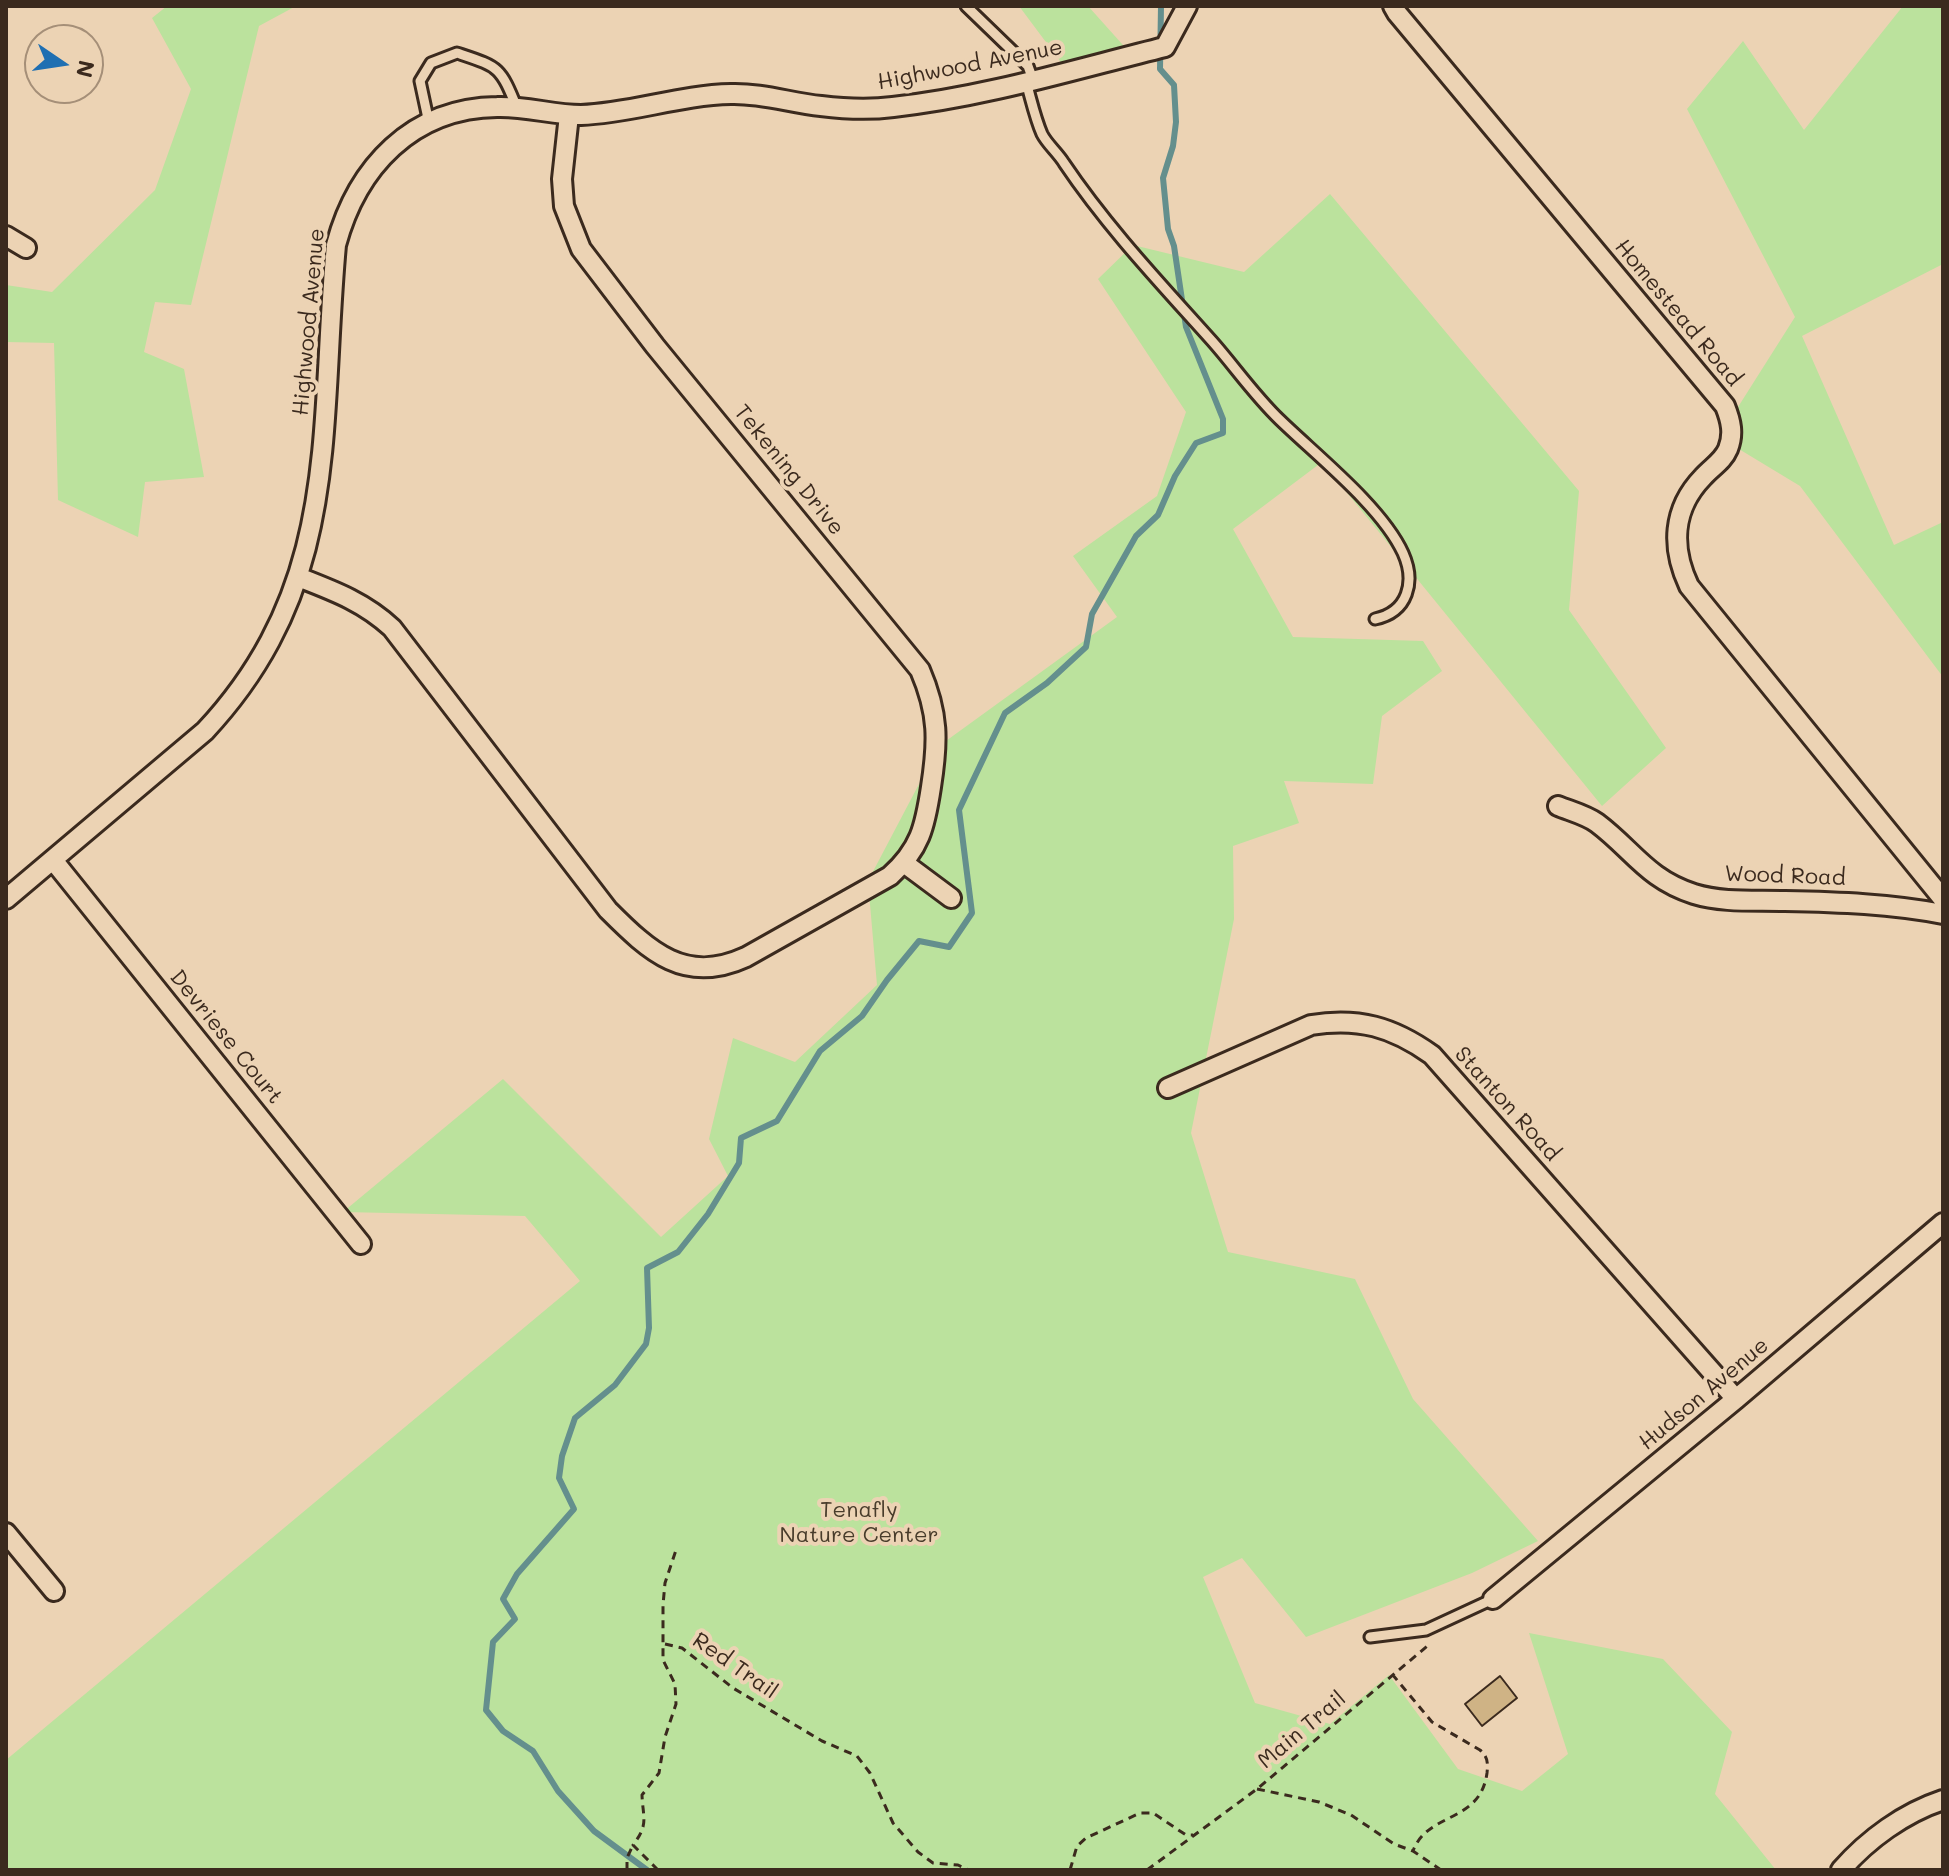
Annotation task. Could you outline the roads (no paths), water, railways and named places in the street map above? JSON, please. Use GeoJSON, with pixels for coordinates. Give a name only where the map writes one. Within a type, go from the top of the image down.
{"type":"FeatureCollection","features":[{"type":"Feature","properties":{"kind":"street","name":"Highwood Avenue"},"geometry":{"type":"LineString","coordinates":[[6,899],[205,731],[230,705],[268,648],[298,577],[318,496],[336,245],[354,193],[389,149],[429,124],[470,109],[517,108],[569,115],[611,114],[695,96],[733,93],[819,106],[859,109],[892,107],[1030,81],[1165,47],[1187,6]]}},
{"type":"Feature","properties":{"kind":"street","name":"Homestead Road"},"geometry":{"type":"LineString","coordinates":[[1393,6],[1725,406],[1731,420],[1732,435],[1728,450],[1692,489],[1682,507],[1676,548],[1680,567],[1689,586],[1943,899]]}},
{"type":"Feature","properties":{"kind":"street","name":"Tekening Drive"},"geometry":{"type":"LineString","coordinates":[[298,577],[351,597],[392,628],[608,910],[632,935],[674,963],[701,968],[729,965],[890,876],[916,846],[925,825],[937,748],[937,721],[931,695],[920,670],[655,346],[581,249],[564,206],[562,179],[569,115]]}},
{"type":"Feature","properties":{"kind":"street"},"geometry":{"type":"LineString","coordinates":[[6,236],[26,248]]}},
{"type":"Feature","properties":{"kind":"street","name":"Wood Road"},"geometry":{"type":"LineString","coordinates":[[1558,806],[1596,821],[1652,874],[1698,896],[1725,900],[1859,903],[1943,914]]}},
{"type":"Feature","properties":{"kind":"street","name":"Devriese Court"},"geometry":{"type":"LineString","coordinates":[[53,860],[361,1244]]}},
{"type":"Feature","properties":{"kind":"street"},"geometry":{"type":"LineString","coordinates":[[904,863],[951,898]]}},
{"type":"Feature","properties":{"kind":"street","name":"Stanton Road"},"geometry":{"type":"LineString","coordinates":[[1168,1088],[1311,1025],[1336,1021],[1363,1022],[1385,1027],[1409,1039],[1432,1055],[1736,1399]]}},
{"type":"Feature","properties":{"kind":"street","name":"Hudson Avenue"},"geometry":{"type":"LineString","coordinates":[[1493,1599],[1943,1223]]}},
{"type":"Feature","properties":{"kind":"street"},"geometry":{"type":"LineString","coordinates":[[6,1533],[54,1591]]}},
{"type":"Feature","properties":{"kind":"street"},"geometry":{"type":"LineString","coordinates":[[1841,1870],[1876,1836],[1943,1800]]}},
{"type":"Feature","properties":{"kind":"lane"},"geometry":{"type":"LineString","coordinates":[[966,6],[1028,66],[1043,137],[1114,230],[1261,401],[1371,507],[1403,553],[1411,581],[1408,592],[1401,607],[1375,619]]}},
{"type":"Feature","properties":{"kind":"lane"},"geometry":{"type":"LineString","coordinates":[[429,124],[420,81],[431,63],[457,53],[484,62],[503,74],[517,108]]}},
{"type":"Feature","properties":{"kind":"lane"},"geometry":{"type":"LineString","coordinates":[[1370,1637],[1426,1630],[1493,1599]]}},
{"type":"Feature","properties":{"kind":"waterway"},"geometry":{"type":"LineString","coordinates":[[647,1870],[594,1831],[558,1791],[533,1751],[503,1731],[486,1710],[493,1642],[515,1619],[503,1599],[517,1574],[574,1509],[559,1478],[562,1456],[575,1418],[615,1385],[646,1344],[649,1328],[647,1268],[678,1252],[708,1214],[739,1163],[741,1138],[777,1121],[820,1051],[862,1016],[919,941],[949,947],[972,913],[959,810],[1005,713],[1047,683],[1086,647],[1092,614],[1136,536],[1158,515],[1175,476],[1196,443],[1223,433],[1223,419],[1186,327],[1174,246],[1168,229],[1163,178],[1173,146],[1176,122],[1174,85],[1160,69],[1161,6]]}},
{"type":"Feature","properties":{"kind":"park label","name":"Tenafly Nature Center"},"geometry":{"type":"Point","coordinates":[859,1522]}}]}
